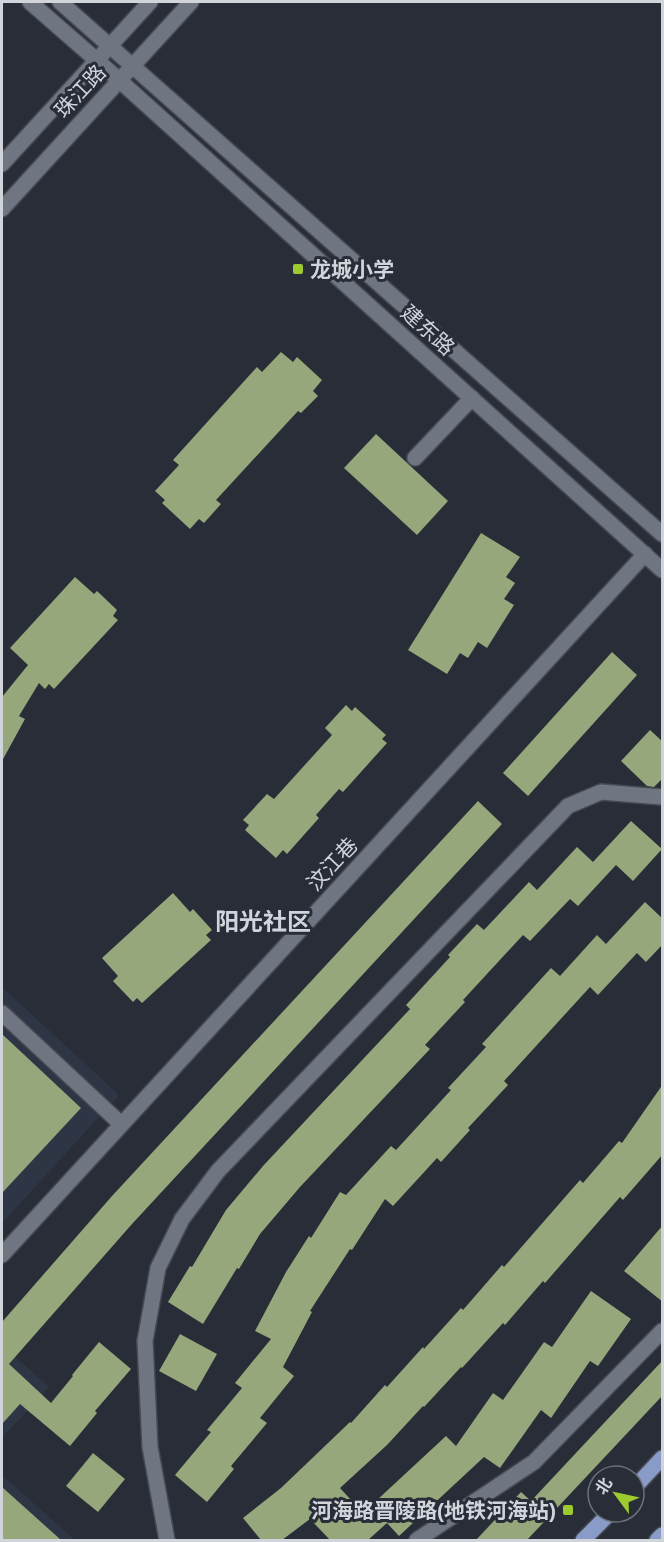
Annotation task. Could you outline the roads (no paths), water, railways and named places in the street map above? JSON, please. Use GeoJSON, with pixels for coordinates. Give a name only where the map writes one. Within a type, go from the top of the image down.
{"type":"FeatureCollection","features":[{"type":"Feature","properties":{"kind":"main road"},"geometry":{"type":"LineString","coordinates":[[646,1476],[663,1458]]}},
{"type":"Feature","properties":{"kind":"main road"},"geometry":{"type":"LineString","coordinates":[[583,1540],[599,1524]]}},
{"type":"Feature","properties":{"kind":"main road"},"geometry":{"type":"LineString","coordinates":[[657,1540],[663,1535]]}},
{"type":"Feature","properties":{"kind":"street","name":"建东路"},"geometry":{"type":"LineString","coordinates":[[30,2],[663,570]]}},
{"type":"Feature","properties":{"kind":"street","name":"建东路"},"geometry":{"type":"LineString","coordinates":[[60,2],[663,534]]}},
{"type":"Feature","properties":{"kind":"street","name":"珠江路"},"geometry":{"type":"LineString","coordinates":[[2,164],[150,2]]}},
{"type":"Feature","properties":{"kind":"street","name":"珠江路"},"geometry":{"type":"LineString","coordinates":[[2,209],[190,2]]}},
{"type":"Feature","properties":{"kind":"street"},"geometry":{"type":"LineString","coordinates":[[415,458],[472,398]]}},
{"type":"Feature","properties":{"kind":"street","name":"汶江巷"},"geometry":{"type":"LineString","coordinates":[[2,1255],[645,554]]}},
{"type":"Feature","properties":{"kind":"street"},"geometry":{"type":"LineString","coordinates":[[167,1540],[150,1447],[145,1341],[158,1268],[182,1219],[218,1171],[568,806],[602,792],[663,797]]}},
{"type":"Feature","properties":{"kind":"street"},"geometry":{"type":"LineString","coordinates":[[2,1013],[122,1124]]}},
{"type":"Feature","properties":{"kind":"street"},"geometry":{"type":"LineString","coordinates":[[417,1540],[534,1462],[663,1331]]}},
{"type":"Feature","properties":{"kind":"place","name":"龙城小学"},"geometry":{"type":"Point","coordinates":[298,269]}},
{"type":"Feature","properties":{"kind":"place","name":"河海路晋陵路(地铁河海站)"},"geometry":{"type":"Point","coordinates":[568,1510]}},
{"type":"Feature","properties":{"kind":"district","name":"阳光社区"},"geometry":{"type":"Point","coordinates":[263,921]}}]}
